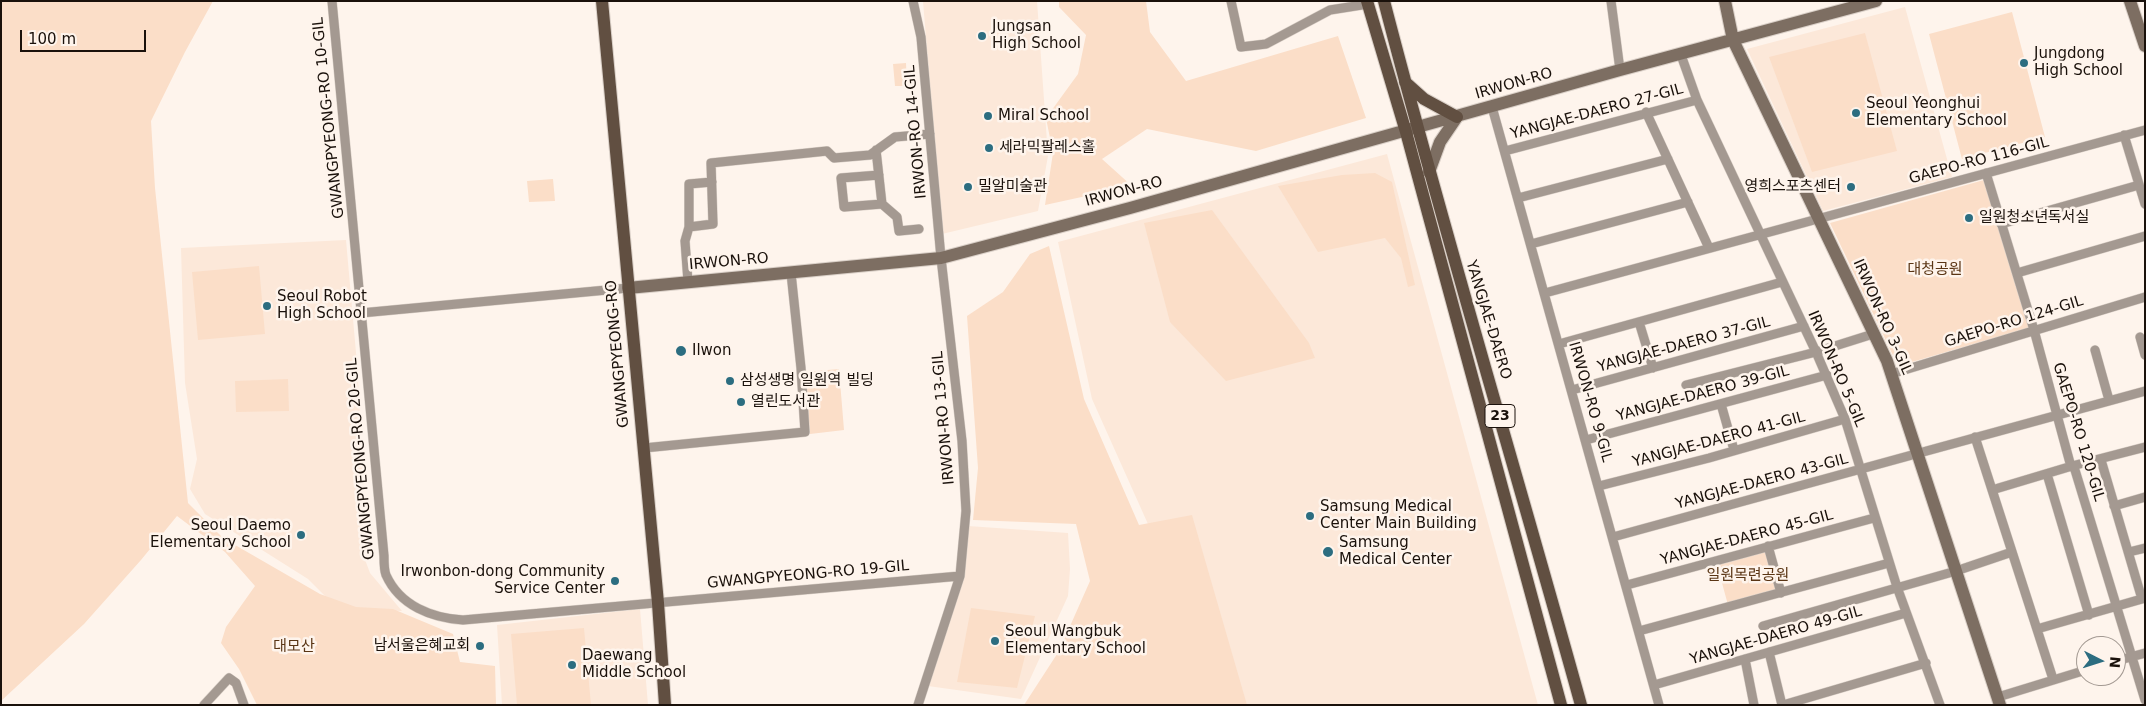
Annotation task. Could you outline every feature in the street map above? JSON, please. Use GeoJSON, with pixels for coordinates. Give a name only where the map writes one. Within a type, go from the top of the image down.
{"type":"FeatureCollection","features":[{"type":"Feature","properties":{"kind":"main road","name":"GWANGPYEONG-RO"},"geometry":{"type":"LineString","coordinates":[[602,1],[658,602],[665,705]]}},
{"type":"Feature","properties":{"kind":"main road","name":"YANGJAE-DAERO"},"geometry":{"type":"LineString","coordinates":[[1384,1],[1405,82],[1411,130],[1429,172],[1582,705]]}},
{"type":"Feature","properties":{"kind":"main road","name":"YANGJAE-DAERO"},"geometry":{"type":"LineString","coordinates":[[1368,3],[1411,130],[1561,705]]}},
{"type":"Feature","properties":{"kind":"main road"},"geometry":{"type":"LineString","coordinates":[[1405,82],[1424,99],[1457,117]]}},
{"type":"Feature","properties":{"kind":"street","name":"GWANGPYEONG-RO 10-GIL"},"geometry":{"type":"LineString","coordinates":[[332,1],[354,231]]}},
{"type":"Feature","properties":{"kind":"street"},"geometry":{"type":"LineString","coordinates":[[1231,1],[1241,47],[1266,44],[1330,10],[1368,3]]}},
{"type":"Feature","properties":{"kind":"street"},"geometry":{"type":"LineString","coordinates":[[1611,1],[1620,70]]}},
{"type":"Feature","properties":{"kind":"street","name":"IRWON-RO 3-GIL"},"geometry":{"type":"LineString","coordinates":[[1725,1],[1733,40],[1820,218],[1891,374],[1999,701]]}},
{"type":"Feature","properties":{"kind":"street","name":"IRWON-RO"},"geometry":{"type":"LineString","coordinates":[[362,313],[941,258],[1876,1]]}},
{"type":"Feature","properties":{"kind":"street"},"geometry":{"type":"LineString","coordinates":[[2130,1],[2145,46]]}},
{"type":"Feature","properties":{"kind":"street","name":"IRWON-RO 14-GIL"},"geometry":{"type":"LineString","coordinates":[[914,3],[921,37],[941,258]]}},
{"type":"Feature","properties":{"kind":"street","name":"IRWON-RO 5-GIL"},"geometry":{"type":"LineString","coordinates":[[1681,55],[1697,100],[1827,375],[1845,418],[1874,518],[1940,705]]}},
{"type":"Feature","properties":{"kind":"street","name":"YANGJAE-DAERO 27-GIL"},"geometry":{"type":"LineString","coordinates":[[1505,151],[1697,100]]}},
{"type":"Feature","properties":{"kind":"street","name":"IRWON-RO 9-GIL"},"geometry":{"type":"LineString","coordinates":[[1492,107],[1614,537],[1659,705]]}},
{"type":"Feature","properties":{"kind":"street"},"geometry":{"type":"LineString","coordinates":[[1646,112],[1709,248]]}},
{"type":"Feature","properties":{"kind":"street"},"geometry":{"type":"LineString","coordinates":[[1429,172],[1440,142],[1457,117]]}},
{"type":"Feature","properties":{"kind":"street","name":"GAEPO-RO 116-GIL"},"geometry":{"type":"LineString","coordinates":[[1545,293],[2145,130]]}},
{"type":"Feature","properties":{"kind":"street"},"geometry":{"type":"LineString","coordinates":[[689,227],[713,224],[711,164],[827,151],[834,158],[870,155],[895,137],[930,134]]}},
{"type":"Feature","properties":{"kind":"street"},"geometry":{"type":"LineString","coordinates":[[2124,135],[2145,204]]}},
{"type":"Feature","properties":{"kind":"street"},"geometry":{"type":"LineString","coordinates":[[876,150],[882,204]]}},
{"type":"Feature","properties":{"kind":"street"},"geometry":{"type":"LineString","coordinates":[[1518,198],[1668,159]]}},
{"type":"Feature","properties":{"kind":"street","name":"GAEPO-RO 120-GIL"},"geometry":{"type":"LineString","coordinates":[[1986,173],[2034,330],[2072,466],[2145,700]]}},
{"type":"Feature","properties":{"kind":"street"},"geometry":{"type":"LineString","coordinates":[[879,175],[841,178],[844,207],[882,204],[897,216],[899,231],[919,229]]}},
{"type":"Feature","properties":{"kind":"street"},"geometry":{"type":"LineString","coordinates":[[688,282],[685,241],[689,227],[689,184],[712,182]]}},
{"type":"Feature","properties":{"kind":"street"},"geometry":{"type":"LineString","coordinates":[[2001,224],[2139,185]]}},
{"type":"Feature","properties":{"kind":"street"},"geometry":{"type":"LineString","coordinates":[[1531,244],[1688,202]]}},
{"type":"Feature","properties":{"kind":"street","name":"GWANGPYEONG-RO 20-GIL"},"geometry":{"type":"LineString","coordinates":[[354,231],[386,574],[404,599],[431,615],[446,619],[463,620],[658,602]]}},
{"type":"Feature","properties":{"kind":"street"},"geometry":{"type":"LineString","coordinates":[[2016,274],[2145,236]]}},
{"type":"Feature","properties":{"kind":"street","name":"IRWON-RO 13-GIL"},"geometry":{"type":"LineString","coordinates":[[918,705],[960,576],[966,511],[962,441],[941,258]]}},
{"type":"Feature","properties":{"kind":"street"},"geometry":{"type":"LineString","coordinates":[[644,448],[805,432],[801,368],[791,272]]}},
{"type":"Feature","properties":{"kind":"street"},"geometry":{"type":"LineString","coordinates":[[1559,344],[1782,282]]}},
{"type":"Feature","properties":{"kind":"street","name":"GAEPO-RO 124-GIL"},"geometry":{"type":"LineString","coordinates":[[1891,374],[2145,297]]}},
{"type":"Feature","properties":{"kind":"street"},"geometry":{"type":"LineString","coordinates":[[1638,322],[1653,368]]}},
{"type":"Feature","properties":{"kind":"street","name":"YANGJAE-DAERO 37-GIL"},"geometry":{"type":"LineString","coordinates":[[1572,390],[1804,326]]}},
{"type":"Feature","properties":{"kind":"street"},"geometry":{"type":"LineString","coordinates":[[1686,385],[1816,352],[1874,334]]}},
{"type":"Feature","properties":{"kind":"street"},"geometry":{"type":"LineString","coordinates":[[2140,337],[2145,355]]}},
{"type":"Feature","properties":{"kind":"street"},"geometry":{"type":"LineString","coordinates":[[2095,350],[2109,400]]}},
{"type":"Feature","properties":{"kind":"street","name":"YANGJAE-DAERO 39-GIL"},"geometry":{"type":"LineString","coordinates":[[1586,440],[1827,375]]}},
{"type":"Feature","properties":{"kind":"street","name":"YANGJAE-DAERO 43-GIL"},"geometry":{"type":"LineString","coordinates":[[1614,537],[2145,391]]}},
{"type":"Feature","properties":{"kind":"street"},"geometry":{"type":"LineString","coordinates":[[1721,404],[1734,450]]}},
{"type":"Feature","properties":{"kind":"street","name":"YANGJAE-DAERO 41-GIL"},"geometry":{"type":"LineString","coordinates":[[1599,486],[1845,418]]}},
{"type":"Feature","properties":{"kind":"street"},"geometry":{"type":"LineString","coordinates":[[1975,437],[2054,679]]}},
{"type":"Feature","properties":{"kind":"street"},"geometry":{"type":"LineString","coordinates":[[1992,490],[2145,447]]}},
{"type":"Feature","properties":{"kind":"street"},"geometry":{"type":"LineString","coordinates":[[2038,630],[2144,599],[2100,460]]}},
{"type":"Feature","properties":{"kind":"street"},"geometry":{"type":"LineString","coordinates":[[2047,474],[2089,615]]}},
{"type":"Feature","properties":{"kind":"street"},"geometry":{"type":"LineString","coordinates":[[2114,506],[2145,497]]}},
{"type":"Feature","properties":{"kind":"street","name":"YANGJAE-DAERO 45-GIL"},"geometry":{"type":"LineString","coordinates":[[1627,585],[1874,518]]}},
{"type":"Feature","properties":{"kind":"street"},"geometry":{"type":"LineString","coordinates":[[1768,546],[1781,593]]}},
{"type":"Feature","properties":{"kind":"street"},"geometry":{"type":"LineString","coordinates":[[2129,552],[2145,548]]}},
{"type":"Feature","properties":{"kind":"street"},"geometry":{"type":"LineString","coordinates":[[1763,626],[1956,571],[2012,552]]}},
{"type":"Feature","properties":{"kind":"street"},"geometry":{"type":"LineString","coordinates":[[1639,631],[1889,563]]}},
{"type":"Feature","properties":{"kind":"street","name":"GWANGPYEONG-RO 19-GIL"},"geometry":{"type":"LineString","coordinates":[[658,602],[960,576]]}},
{"type":"Feature","properties":{"kind":"street","name":"YANGJAE-DAERO 49-GIL"},"geometry":{"type":"LineString","coordinates":[[1654,685],[1906,613]]}},
{"type":"Feature","properties":{"kind":"street"},"geometry":{"type":"LineString","coordinates":[[1769,652],[1783,705],[1926,663]]}},
{"type":"Feature","properties":{"kind":"street"},"geometry":{"type":"LineString","coordinates":[[2126,658],[2145,652]]}},
{"type":"Feature","properties":{"kind":"street"},"geometry":{"type":"LineString","coordinates":[[1745,659],[1754,705]]}},
{"type":"Feature","properties":{"kind":"street"},"geometry":{"type":"LineString","coordinates":[[1999,701],[2054,679],[2076,673]]}},
{"type":"Feature","properties":{"kind":"street"},"geometry":{"type":"LineString","coordinates":[[204,705],[229,678],[236,684],[244,705]]}},
{"type":"Feature","properties":{"kind":"shaded area","name":"Miral School"},"geometry":{"type":"Polygon","coordinates":[[[923,1],[1037,1],[1048,156],[1038,211],[942,234],[923,1]]]}},
{"type":"Feature","properties":{"kind":"shaded area","name":"Seoul Yeonghui Elementary School"},"geometry":{"type":"Polygon","coordinates":[[[1905,7],[1952,177],[1823,211],[1747,49],[1905,7]]]}},
{"type":"Feature","properties":{"kind":"shaded area","name":"Samsung Medical Center"},"geometry":{"type":"Polygon","coordinates":[[[1387,154],[1538,705],[1229,705],[1092,399],[1058,242],[1387,154]]]}},
{"type":"Feature","properties":{"kind":"shaded area"},"geometry":{"type":"Polygon","coordinates":[[[346,240],[357,364],[363,468],[364,557],[370,573],[402,611],[356,610],[325,596],[308,579],[205,514],[190,489],[197,459],[185,383],[181,248],[346,240]]]}},
{"type":"Feature","properties":{"kind":"shaded area","name":"Seoul Wangbuk Elementary School"},"geometry":{"type":"Polygon","coordinates":[[[968,526],[1068,533],[1070,569],[1068,596],[1021,699],[928,686],[968,526]]]}},
{"type":"Feature","properties":{"kind":"shaded area","name":"Daewang Middle School"},"geometry":{"type":"Polygon","coordinates":[[[640,609],[648,705],[502,705],[497,625],[640,609]]]}},
{"type":"Feature","properties":{"kind":"green space","name":"대모산"},"geometry":{"type":"Polygon","coordinates":[[[1,1],[213,1],[151,121],[155,188],[188,503],[223,538],[320,594],[356,607],[393,609],[453,634],[460,662],[495,666],[496,705],[257,705],[239,669],[221,643],[226,627],[255,586],[225,552],[177,516],[84,624],[1,701],[1,1]]]}},
{"type":"Feature","properties":{"kind":"green space"},"geometry":{"type":"Polygon","coordinates":[[[1059,1],[1146,1],[1150,32],[1186,81],[1338,36],[1366,118],[1256,151],[1147,129],[1102,159],[1132,186],[1045,205],[1053,153],[1046,118],[1078,74],[1086,35],[1059,7],[1059,1]]]}},
{"type":"Feature","properties":{"kind":"green space"},"geometry":{"type":"Polygon","coordinates":[[[2012,12],[2045,137],[1962,159],[1929,34],[2012,12]]]}},
{"type":"Feature","properties":{"kind":"green space"},"geometry":{"type":"Polygon","coordinates":[[[1865,33],[1897,151],[1812,172],[1769,57],[1865,33]]]}},
{"type":"Feature","properties":{"kind":"green space"},"geometry":{"type":"Polygon","coordinates":[[[906,63],[907,86],[895,86],[893,64],[906,63]]]}},
{"type":"Feature","properties":{"kind":"green space"},"geometry":{"type":"Polygon","coordinates":[[[1375,173],[1392,182],[1415,285],[1408,287],[1401,258],[1385,238],[1318,252],[1278,186],[1342,175],[1375,173]]]}},
{"type":"Feature","properties":{"kind":"green space"},"geometry":{"type":"Polygon","coordinates":[[[553,179],[555,201],[529,202],[527,181],[553,179]]]}},
{"type":"Feature","properties":{"kind":"green space","name":"대청공원"},"geometry":{"type":"Polygon","coordinates":[[[1984,180],[2029,328],[1898,366],[1830,223],[1984,180]]]}},
{"type":"Feature","properties":{"kind":"green space"},"geometry":{"type":"Polygon","coordinates":[[[1212,210],[1309,343],[1315,358],[1226,381],[1170,322],[1144,223],[1212,210]]]}},
{"type":"Feature","properties":{"kind":"green space"},"geometry":{"type":"Polygon","coordinates":[[[1049,246],[1084,399],[1139,525],[1192,515],[1247,705],[1024,705],[1059,651],[1090,581],[1076,524],[973,520],[978,468],[967,316],[1003,292],[1030,254],[1049,246]]]}},
{"type":"Feature","properties":{"kind":"green space"},"geometry":{"type":"Polygon","coordinates":[[[259,266],[265,334],[198,340],[192,272],[259,266]]]}},
{"type":"Feature","properties":{"kind":"green space"},"geometry":{"type":"Polygon","coordinates":[[[839,369],[844,430],[810,434],[805,372],[839,369]]]}},
{"type":"Feature","properties":{"kind":"green space"},"geometry":{"type":"Polygon","coordinates":[[[288,379],[289,411],[236,412],[235,381],[288,379]]]}},
{"type":"Feature","properties":{"kind":"green space","name":"일원목련공원"},"geometry":{"type":"Polygon","coordinates":[[[1767,548],[1779,592],[1728,605],[1716,561],[1767,548]]]}},
{"type":"Feature","properties":{"kind":"green space"},"geometry":{"type":"Polygon","coordinates":[[[971,608],[1035,616],[1017,688],[957,682],[971,608]]]}},
{"type":"Feature","properties":{"kind":"green space"},"geometry":{"type":"Polygon","coordinates":[[[584,628],[591,705],[517,705],[511,634],[584,628]]]}},
{"type":"Feature","properties":{"kind":"place","name":"Jungsan High School"},"geometry":{"type":"Point","coordinates":[982,36]}},
{"type":"Feature","properties":{"kind":"place","name":"Jungdong High School"},"geometry":{"type":"Point","coordinates":[2024,63]}},
{"type":"Feature","properties":{"kind":"place","name":"Seoul Yeonghui Elementary School"},"geometry":{"type":"Point","coordinates":[1856,113]}},
{"type":"Feature","properties":{"kind":"place","name":"Miral School"},"geometry":{"type":"Point","coordinates":[988,116]}},
{"type":"Feature","properties":{"kind":"place","name":"세라믹팔레스홀"},"geometry":{"type":"Point","coordinates":[989,148]}},
{"type":"Feature","properties":{"kind":"place","name":"밀알미술관"},"geometry":{"type":"Point","coordinates":[968,187]}},
{"type":"Feature","properties":{"kind":"place","name":"영희스포츠센터"},"geometry":{"type":"Point","coordinates":[1851,187]}},
{"type":"Feature","properties":{"kind":"place","name":"일원청소년독서실"},"geometry":{"type":"Point","coordinates":[1969,218]}},
{"type":"Feature","properties":{"kind":"place","name":"Seoul Robot High School"},"geometry":{"type":"Point","coordinates":[267,306]}},
{"type":"Feature","properties":{"kind":"place","name":"Ilwon"},"geometry":{"type":"Point","coordinates":[681,351]}},
{"type":"Feature","properties":{"kind":"place","name":"삼성생명 일원역 빌딩"},"geometry":{"type":"Point","coordinates":[730,381]}},
{"type":"Feature","properties":{"kind":"place","name":"열린도서관"},"geometry":{"type":"Point","coordinates":[741,402]}},
{"type":"Feature","properties":{"kind":"place","name":"Samsung Medical Center Main Building"},"geometry":{"type":"Point","coordinates":[1310,516]}},
{"type":"Feature","properties":{"kind":"place","name":"Seoul Daemo Elementary School"},"geometry":{"type":"Point","coordinates":[301,535]}},
{"type":"Feature","properties":{"kind":"place","name":"Samsung Medical Center"},"geometry":{"type":"Point","coordinates":[1328,552]}},
{"type":"Feature","properties":{"kind":"place","name":"Irwonbon-dong Community Service Center"},"geometry":{"type":"Point","coordinates":[615,581]}},
{"type":"Feature","properties":{"kind":"place","name":"Seoul Wangbuk Elementary School"},"geometry":{"type":"Point","coordinates":[995,641]}},
{"type":"Feature","properties":{"kind":"place","name":"남서울은혜교회"},"geometry":{"type":"Point","coordinates":[480,646]}},
{"type":"Feature","properties":{"kind":"place","name":"Daewang Middle School"},"geometry":{"type":"Point","coordinates":[572,665]}}]}
